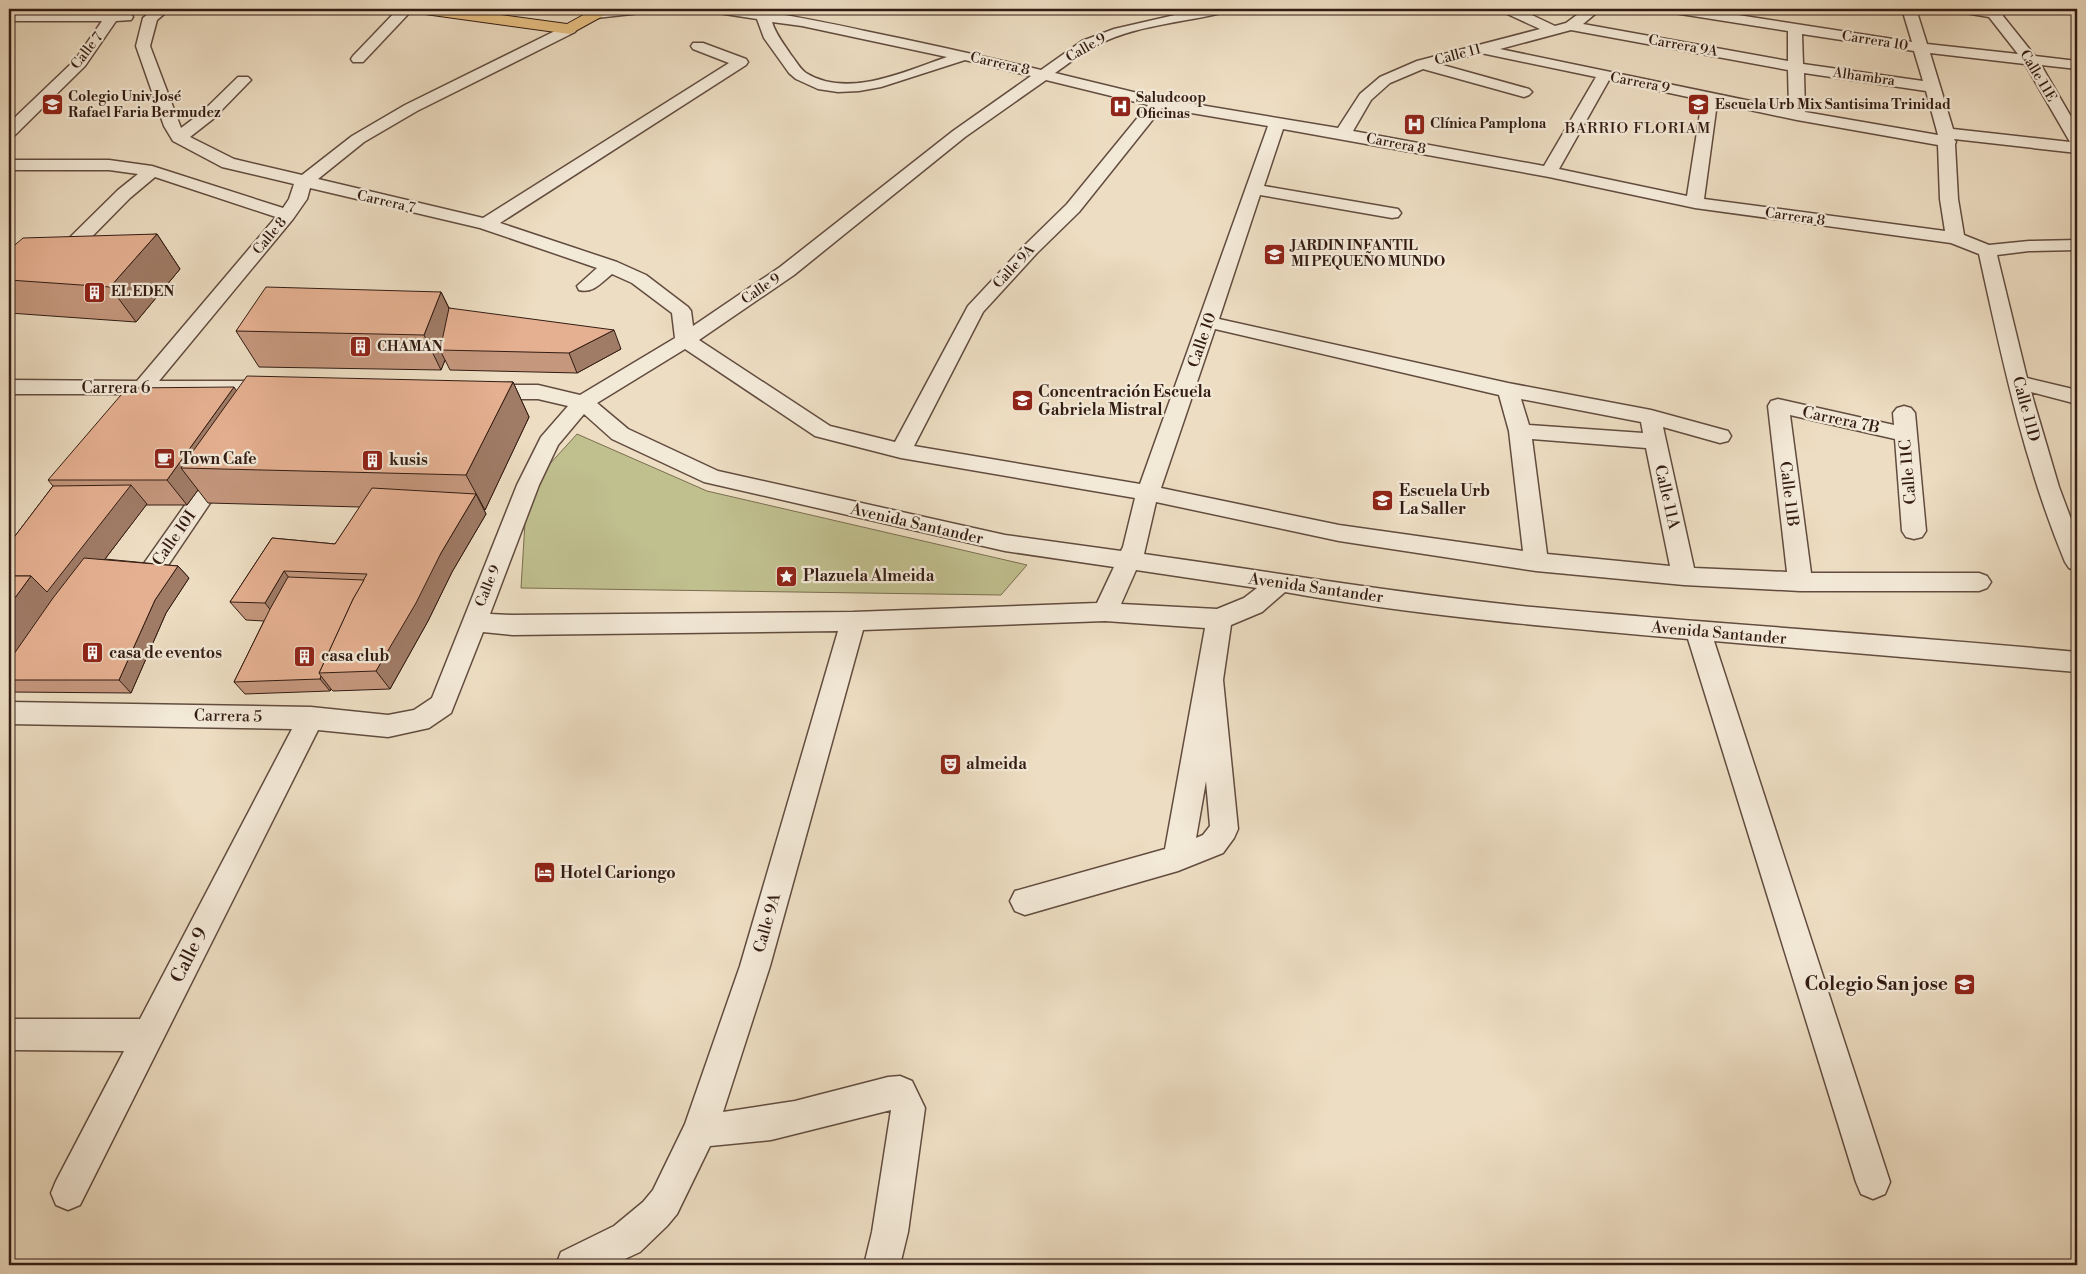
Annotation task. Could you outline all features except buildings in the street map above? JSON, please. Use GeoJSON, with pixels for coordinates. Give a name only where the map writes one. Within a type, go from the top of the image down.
{"type":"FeatureCollection","features":[{"type":"Feature","properties":{"kind":"highway"},"geometry":{"type":"LineString","coordinates":[[425,9],[570,29]]}},
{"type":"Feature","properties":{"kind":"highway","name":"Calle 8"},"geometry":{"type":"LineString","coordinates":[[570,29],[600,11]]}},
{"type":"Feature","properties":{"kind":"street"},"geometry":{"type":"LineString","coordinates":[[358,59],[406,9]]}},
{"type":"Feature","properties":{"kind":"street"},"geometry":{"type":"LineString","coordinates":[[600,11],[641,9]]}},
{"type":"Feature","properties":{"kind":"street","name":"Carrera 8"},"geometry":{"type":"LineString","coordinates":[[718,9],[763,15],[809,18],[1158,103],[1344,134],[1548,172],[1695,203],[1955,238],[1987,251],[2029,246],[2077,245]]}},
{"type":"Feature","properties":{"kind":"street","name":"Calle 9"},"geometry":{"type":"LineString","coordinates":[[442,705],[528,485],[549,442],[583,402],[675,346],[787,271],[959,134],[1087,44],[1106,35],[1221,9]]}},
{"type":"Feature","properties":{"kind":"street"},"geometry":{"type":"LineString","coordinates":[[1508,9],[1551,30]]}},
{"type":"Feature","properties":{"kind":"street","name":"Calle 11"},"geometry":{"type":"LineString","coordinates":[[1344,134],[1365,97],[1385,80],[1422,64],[1571,26],[1594,9]]}},
{"type":"Feature","properties":{"kind":"street","name":"Carrera 10"},"geometry":{"type":"LineString","coordinates":[[1674,9],[1920,48],[2077,66]]}},
{"type":"Feature","properties":{"kind":"street"},"geometry":{"type":"LineString","coordinates":[[1908,9],[1947,137],[1949,199],[1955,238]]}},
{"type":"Feature","properties":{"kind":"street"},"geometry":{"type":"LineString","coordinates":[[1964,9],[1994,13]]}},
{"type":"Feature","properties":{"kind":"street","name":"Calle 11E"},"geometry":{"type":"LineString","coordinates":[[1994,13],[2030,60],[2077,140]]}},
{"type":"Feature","properties":{"kind":"street"},"geometry":{"type":"LineString","coordinates":[[9,17],[136,14],[143,46],[172,126],[179,138],[207,116],[243,80]]}},
{"type":"Feature","properties":{"kind":"street","name":"Calle 7"},"geometry":{"type":"LineString","coordinates":[[9,132],[80,63],[136,14]]}},
{"type":"Feature","properties":{"kind":"street"},"geometry":{"type":"LineString","coordinates":[[763,15],[767,33],[799,76],[822,86],[845,89],[873,85],[966,56]]}},
{"type":"Feature","properties":{"kind":"street","name":"Carrera 9A"},"geometry":{"type":"LineString","coordinates":[[1571,26],[1795,67]]}},
{"type":"Feature","properties":{"kind":"street","name":"Calle 8"},"geometry":{"type":"LineString","coordinates":[[124,411],[298,197],[358,139],[404,112],[570,29]]}},
{"type":"Feature","properties":{"kind":"street"},"geometry":{"type":"LineString","coordinates":[[1795,29],[1797,115]]}},
{"type":"Feature","properties":{"kind":"street"},"geometry":{"type":"LineString","coordinates":[[486,224],[741,62],[698,46]]}},
{"type":"Feature","properties":{"kind":"street","name":"Carrera 9"},"geometry":{"type":"LineString","coordinates":[[1481,49],[1797,115],[1947,137],[2077,148]]}},
{"type":"Feature","properties":{"kind":"street"},"geometry":{"type":"LineString","coordinates":[[707,66],[723,55]]}},
{"type":"Feature","properties":{"kind":"street"},"geometry":{"type":"LineString","coordinates":[[1422,64],[1524,92]]}},
{"type":"Feature","properties":{"kind":"street","name":"Alhambra"},"geometry":{"type":"LineString","coordinates":[[1795,67],[1933,87]]}},
{"type":"Feature","properties":{"kind":"street"},"geometry":{"type":"LineString","coordinates":[[1548,172],[1604,76]]}},
{"type":"Feature","properties":{"kind":"street"},"geometry":{"type":"LineString","coordinates":[[656,97],[678,103]]}},
{"type":"Feature","properties":{"kind":"street"},"geometry":{"type":"LineString","coordinates":[[1695,203],[1710,97]]}},
{"type":"Feature","properties":{"kind":"street","name":"Calle 9A"},"geometry":{"type":"LineString","coordinates":[[900,451],[975,310],[1031,249],[1073,208],[1158,103]]}},
{"type":"Feature","properties":{"kind":"street"},"geometry":{"type":"LineString","coordinates":[[2054,103],[2077,106]]}},
{"type":"Feature","properties":{"kind":"street","name":"Calle 10"},"geometry":{"type":"LineString","coordinates":[[1105,612],[1131,554],[1145,502],[1277,124]]}},
{"type":"Feature","properties":{"kind":"street","name":"Carrera 7"},"geometry":{"type":"LineString","coordinates":[[179,138],[298,197]]}},
{"type":"Feature","properties":{"kind":"street","name":"Carrera 7"},"geometry":{"type":"LineString","coordinates":[[9,165],[109,165],[298,197],[486,224],[599,276],[639,279],[681,311],[675,346]]}},
{"type":"Feature","properties":{"kind":"street"},"geometry":{"type":"LineString","coordinates":[[48,270],[124,194],[152,172]]}},
{"type":"Feature","properties":{"kind":"street"},"geometry":{"type":"LineString","coordinates":[[1254,189],[1392,213]]}},
{"type":"Feature","properties":{"kind":"street","name":"Calle 11D"},"geometry":{"type":"LineString","coordinates":[[1987,251],[2018,383],[2047,489],[2077,562]]}},
{"type":"Feature","properties":{"kind":"street"},"geometry":{"type":"LineString","coordinates":[[1208,322],[1508,390],[1651,418],[1720,436]]}},
{"type":"Feature","properties":{"kind":"street"},"geometry":{"type":"LineString","coordinates":[[675,346],[823,431],[900,451],[1145,502],[1536,562],[1684,576],[1800,582],[1979,582]]}},
{"type":"Feature","properties":{"kind":"street"},"geometry":{"type":"LineString","coordinates":[[2018,383],[2077,397]]}},
{"type":"Feature","properties":{"kind":"street","name":"Carrera 6"},"geometry":{"type":"LineString","coordinates":[[9,387],[282,388],[261,413]]}},
{"type":"Feature","properties":{"kind":"street"},"geometry":{"type":"LineString","coordinates":[[1508,390],[1520,431],[1536,562]]}},
{"type":"Feature","properties":{"kind":"street"},"geometry":{"type":"LineString","coordinates":[[461,391],[538,392],[583,402]]}},
{"type":"Feature","properties":{"kind":"street","name":"Avenida Santander"},"geometry":{"type":"LineString","coordinates":[[583,402],[620,434],[712,476],[1005,544],[1131,554],[1354,595],[1521,615],[2077,662]]}},
{"type":"Feature","properties":{"kind":"street","name":"Carrera 7B"},"geometry":{"type":"LineString","coordinates":[[1778,406],[1904,424]]}},
{"type":"Feature","properties":{"kind":"street","name":"Calle 11B"},"geometry":{"type":"LineString","coordinates":[[1778,406],[1800,582]]}},
{"type":"Feature","properties":{"kind":"street","name":"Calle 11A"},"geometry":{"type":"LineString","coordinates":[[1651,418],[1654,441],[1684,576]]}},
{"type":"Feature","properties":{"kind":"street","name":"Calle 11C"},"geometry":{"type":"LineString","coordinates":[[1904,424],[1914,531]]}},
{"type":"Feature","properties":{"kind":"street"},"geometry":{"type":"LineString","coordinates":[[1520,431],[1654,441]]}},
{"type":"Feature","properties":{"kind":"street","name":"Calle 10I"},"geometry":{"type":"LineString","coordinates":[[126,608],[233,453]]}},
{"type":"Feature","properties":{"kind":"street"},"geometry":{"type":"LineString","coordinates":[[474,622],[512,625],[853,621],[1105,612],[1219,618],[1253,606],[1280,582]]}},
{"type":"Feature","properties":{"kind":"street"},"geometry":{"type":"LineString","coordinates":[[1178,858],[1210,680],[1219,618]]}},
{"type":"Feature","properties":{"kind":"street","name":"Calle 9A"},"geometry":{"type":"LineString","coordinates":[[574,1265],[627,1239],[655,1214],[665,1202],[700,1130],[755,966],[853,621]]}},
{"type":"Feature","properties":{"kind":"street"},"geometry":{"type":"LineString","coordinates":[[1698,631],[1872,1182]]}},
{"type":"Feature","properties":{"kind":"street"},"geometry":{"type":"LineString","coordinates":[[1025,901],[1178,858],[1213,844],[1224,829],[1210,680]]}},
{"type":"Feature","properties":{"kind":"street"},"geometry":{"type":"LineString","coordinates":[[54,713],[71,689]]}},
{"type":"Feature","properties":{"kind":"street","name":"Carrera 5"},"geometry":{"type":"LineString","coordinates":[[9,713],[311,718],[388,726],[420,720],[442,705]]}},
{"type":"Feature","properties":{"kind":"street","name":"Calle 9"},"geometry":{"type":"LineString","coordinates":[[68,1193],[311,718]]}},
{"type":"Feature","properties":{"kind":"street"},"geometry":{"type":"LineString","coordinates":[[12,1034],[148,1035]]}},
{"type":"Feature","properties":{"kind":"street"},"geometry":{"type":"LineString","coordinates":[[700,1130],[729,1130],[768,1124],[888,1094],[900,1093],[908,1108],[890,1232],[882,1265]]}},
{"type":"Feature","properties":{"kind":"shaded area"},"geometry":{"type":"Polygon","coordinates":[[[577,434],[707,491],[1027,565],[1001,595],[521,588],[527,489],[577,434]]]}},
{"type":"Feature","properties":{"kind":"place","name":"Colegio Univ José Rafael Faria Bermudez"},"geometry":{"type":"Point","coordinates":[52,105]}},
{"type":"Feature","properties":{"kind":"place","name":"Escuela Urb Mix Santisima Trinidad"},"geometry":{"type":"Point","coordinates":[1699,105]}},
{"type":"Feature","properties":{"kind":"place","name":"Saludcoop Oficinas"},"geometry":{"type":"Point","coordinates":[1120,106]}},
{"type":"Feature","properties":{"kind":"place","name":"Clínica Pamplona"},"geometry":{"type":"Point","coordinates":[1414,124]}},
{"type":"Feature","properties":{"kind":"place","name":"JARDIN INFANTIL MI PEQUEÑO MUNDO"},"geometry":{"type":"Point","coordinates":[1275,254]}},
{"type":"Feature","properties":{"kind":"place","name":"EL EDEN"},"geometry":{"type":"Point","coordinates":[95,292]}},
{"type":"Feature","properties":{"kind":"place","name":"CHAMAN"},"geometry":{"type":"Point","coordinates":[361,347]}},
{"type":"Feature","properties":{"kind":"place","name":"Concentración Escuela Gabriela Mistral"},"geometry":{"type":"Point","coordinates":[1022,401]}},
{"type":"Feature","properties":{"kind":"place","name":"Town Cafe"},"geometry":{"type":"Point","coordinates":[164,459]}},
{"type":"Feature","properties":{"kind":"place","name":"kusis"},"geometry":{"type":"Point","coordinates":[373,460]}},
{"type":"Feature","properties":{"kind":"place","name":"Escuela Urb La Saller"},"geometry":{"type":"Point","coordinates":[1383,500]}},
{"type":"Feature","properties":{"kind":"place","name":"Plazuela Almeida"},"geometry":{"type":"Point","coordinates":[787,576]}},
{"type":"Feature","properties":{"kind":"place","name":"casa de eventos"},"geometry":{"type":"Point","coordinates":[93,653]}},
{"type":"Feature","properties":{"kind":"place","name":"casa club"},"geometry":{"type":"Point","coordinates":[305,656]}},
{"type":"Feature","properties":{"kind":"place","name":"almeida"},"geometry":{"type":"Point","coordinates":[950,764]}},
{"type":"Feature","properties":{"kind":"place","name":"Hotel Cariongo"},"geometry":{"type":"Point","coordinates":[544,873]}},
{"type":"Feature","properties":{"kind":"place","name":"Colegio San jose"},"geometry":{"type":"Point","coordinates":[1964,984]}},
{"type":"Feature","properties":{"kind":"district","name":"BARRIO FLORIAM"},"geometry":{"type":"Point","coordinates":[1638,128]}}]}
